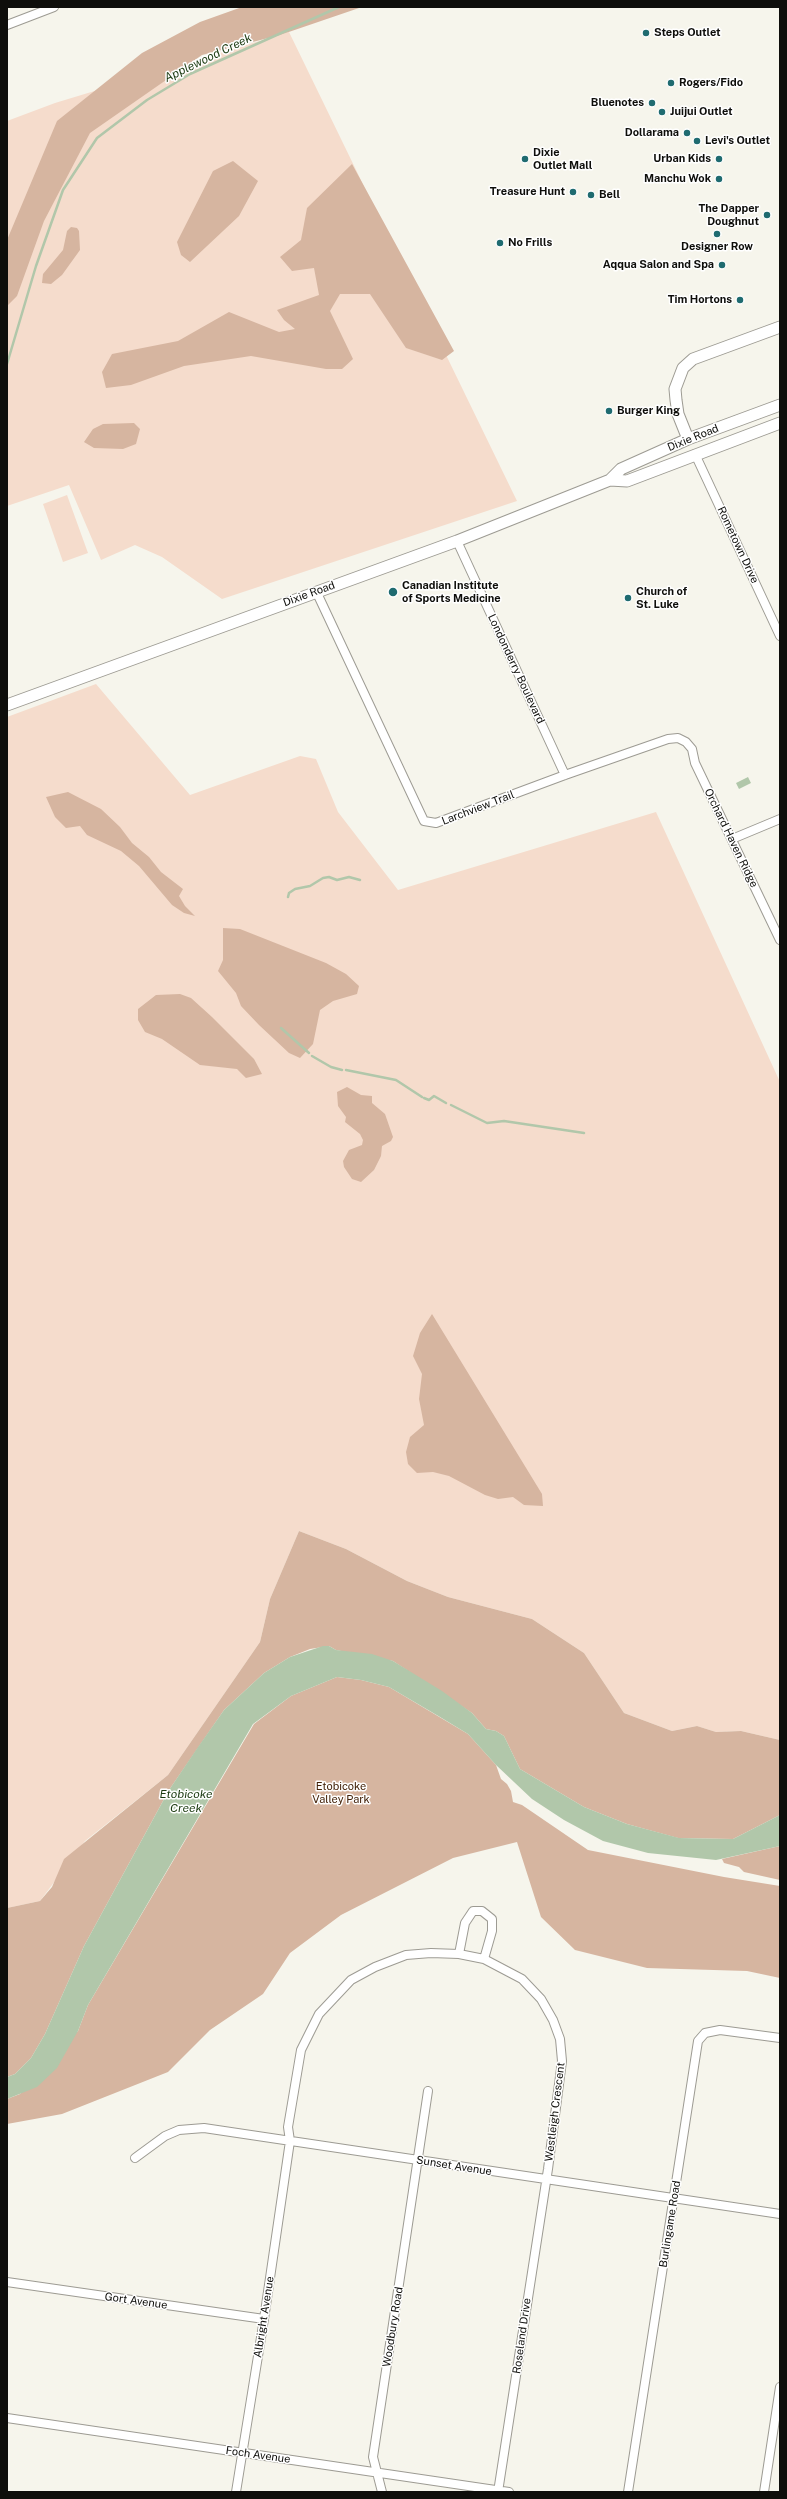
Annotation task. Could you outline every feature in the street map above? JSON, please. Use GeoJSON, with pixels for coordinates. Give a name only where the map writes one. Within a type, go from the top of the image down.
{"type":"FeatureCollection","features":[{"type":"Feature","properties":{"kind":"main road"},"geometry":{"type":"LineString","coordinates":[[688,439],[678,414],[675,389],[683,368],[693,359],[780,327]]}},
{"type":"Feature","properties":{"kind":"main road","name":"Dixie Road"},"geometry":{"type":"LineString","coordinates":[[610,480],[620,469],[688,439],[780,405]]}},
{"type":"Feature","properties":{"kind":"main road","name":"Dixie Road"},"geometry":{"type":"LineString","coordinates":[[7,704],[457,541],[610,480],[627,481],[780,423]]}},
{"type":"Feature","properties":{"kind":"street"},"geometry":{"type":"LineString","coordinates":[[7,25],[54,7]]}},
{"type":"Feature","properties":{"kind":"street","name":"Rometown Drive"},"geometry":{"type":"LineString","coordinates":[[695,454],[780,636]]}},
{"type":"Feature","properties":{"kind":"street","name":"Londonderry Boulevard"},"geometry":{"type":"LineString","coordinates":[[457,541],[565,775]]}},
{"type":"Feature","properties":{"kind":"street","name":"Larchview Trail"},"geometry":{"type":"LineString","coordinates":[[316,591],[424,821],[436,823],[565,775],[668,739],[681,739]]}},
{"type":"Feature","properties":{"kind":"street","name":"Orchard Haven Ridge"},"geometry":{"type":"LineString","coordinates":[[681,739],[692,749],[695,763],[780,940]]}},
{"type":"Feature","properties":{"kind":"street"},"geometry":{"type":"LineString","coordinates":[[732,839],[780,819]]}},
{"type":"Feature","properties":{"kind":"street"},"geometry":{"type":"LineString","coordinates":[[459,1954],[465,1922],[473,1911],[482,1911],[492,1919],[492,1931],[484,1959]]}},
{"type":"Feature","properties":{"kind":"street","name":"Westleigh Crescent"},"geometry":{"type":"LineString","coordinates":[[290,2141],[288,2127],[302,2050],[319,2014],[335,1996],[351,1980],[375,1967],[406,1955],[459,1954],[484,1959],[522,1980],[541,1999],[554,2020],[560,2039],[562,2061],[546,2180]]}},
{"type":"Feature","properties":{"kind":"street","name":"Burlingame Road"},"geometry":{"type":"LineString","coordinates":[[628,2492],[698,2041],[705,2033],[720,2030],[780,2038]]}},
{"type":"Feature","properties":{"kind":"street","name":"Woodbury Road"},"geometry":{"type":"LineString","coordinates":[[382,2492],[373,2457],[419,2161],[428,2091]]}},
{"type":"Feature","properties":{"kind":"street","name":"Sunset Avenue"},"geometry":{"type":"LineString","coordinates":[[135,2158],[165,2136],[179,2130],[189,2129],[237,2132],[419,2161],[780,2214]]}},
{"type":"Feature","properties":{"kind":"street","name":"Albright Avenue"},"geometry":{"type":"LineString","coordinates":[[236,2492],[264,2319],[290,2141]]}},
{"type":"Feature","properties":{"kind":"street","name":"Roseland Drive"},"geometry":{"type":"LineString","coordinates":[[499,2491],[546,2180]]}},
{"type":"Feature","properties":{"kind":"street","name":"Gort Avenue"},"geometry":{"type":"LineString","coordinates":[[7,2282],[264,2319]]}},
{"type":"Feature","properties":{"kind":"street"},"geometry":{"type":"LineString","coordinates":[[764,2492],[780,2387]]}},
{"type":"Feature","properties":{"kind":"street","name":"Foch Avenue"},"geometry":{"type":"LineString","coordinates":[[7,2418],[508,2492]]}},
{"type":"Feature","properties":{"kind":"shaded area"},"geometry":{"type":"Polygon","coordinates":[[[289,32],[517,501],[222,599],[162,557],[135,545],[101,560],[69,485],[7,506],[7,121],[55,103],[289,32]]]}},
{"type":"Feature","properties":{"kind":"shaded area"},"geometry":{"type":"Polygon","coordinates":[[[67,495],[88,553],[63,562],[43,504],[67,495]]]}},
{"type":"Feature","properties":{"kind":"shaded area"},"geometry":{"type":"Polygon","coordinates":[[[96,684],[190,795],[300,756],[316,759],[338,812],[398,890],[656,812],[780,1082],[780,1740],[741,1731],[716,1732],[697,1726],[672,1731],[624,1713],[584,1653],[532,1619],[448,1597],[407,1581],[346,1549],[299,1531],[270,1599],[260,1642],[168,1775],[85,1841],[40,1901],[7,1908],[7,717],[96,684]]]}},
{"type":"Feature","properties":{"kind":"green space"},"geometry":{"type":"Polygon","coordinates":[[[242,7],[362,7],[280,35],[202,55],[90,133],[44,221],[17,296],[7,306],[7,240],[57,121],[142,53],[200,22],[242,7]]]}},
{"type":"Feature","properties":{"kind":"green space"},"geometry":{"type":"Polygon","coordinates":[[[233,161],[258,181],[239,216],[190,262],[181,255],[177,242],[213,171],[233,161]]]}},
{"type":"Feature","properties":{"kind":"green space"},"geometry":{"type":"Polygon","coordinates":[[[352,164],[454,351],[442,360],[406,348],[370,294],[340,294],[330,311],[353,359],[342,369],[326,369],[251,356],[184,366],[131,385],[106,388],[102,372],[112,354],[178,341],[229,312],[279,332],[295,329],[284,320],[277,310],[319,295],[314,268],[292,271],[280,257],[301,240],[307,208],[352,164]]]}},
{"type":"Feature","properties":{"kind":"green space"},"geometry":{"type":"Polygon","coordinates":[[[71,227],[77,228],[79,231],[80,250],[62,275],[51,284],[42,283],[43,274],[63,250],[67,231],[71,227]]]}},
{"type":"Feature","properties":{"kind":"green space"},"geometry":{"type":"Polygon","coordinates":[[[134,423],[140,429],[136,444],[123,449],[94,448],[84,442],[93,429],[103,424],[134,423]]]}},
{"type":"Feature","properties":{"kind":"green space"},"geometry":{"type":"Polygon","coordinates":[[[68,792],[101,809],[120,827],[132,843],[149,857],[161,872],[183,889],[179,896],[185,906],[195,916],[184,913],[172,905],[139,866],[121,851],[87,835],[80,826],[66,828],[55,817],[46,797],[68,792]]]}},
{"type":"Feature","properties":{"kind":"green space"},"geometry":{"type":"Polygon","coordinates":[[[223,928],[240,929],[326,963],[346,974],[359,986],[357,994],[333,1001],[320,1010],[313,1044],[300,1058],[289,1053],[241,1006],[236,993],[218,971],[223,960],[223,928]]]}},
{"type":"Feature","properties":{"kind":"green space"},"geometry":{"type":"Polygon","coordinates":[[[180,994],[191,998],[212,1017],[254,1059],[262,1074],[246,1078],[237,1069],[200,1065],[162,1039],[145,1032],[138,1020],[138,1009],[156,995],[180,994]]]}},
{"type":"Feature","properties":{"kind":"green space"},"geometry":{"type":"Polygon","coordinates":[[[347,1087],[361,1095],[372,1096],[372,1103],[385,1114],[393,1137],[391,1141],[382,1146],[381,1156],[374,1170],[361,1182],[352,1179],[344,1167],[343,1161],[349,1150],[362,1145],[363,1140],[360,1134],[345,1122],[346,1117],[338,1106],[337,1092],[347,1087]]]}},
{"type":"Feature","properties":{"kind":"green space"},"geometry":{"type":"Polygon","coordinates":[[[432,1314],[542,1494],[543,1506],[524,1505],[513,1497],[498,1499],[485,1495],[449,1476],[433,1472],[417,1473],[408,1464],[406,1452],[410,1437],[424,1425],[419,1399],[422,1374],[413,1356],[420,1333],[432,1314]]]}},
{"type":"Feature","properties":{"kind":"green space"},"geometry":{"type":"Polygon","coordinates":[[[299,1531],[346,1549],[407,1581],[448,1597],[532,1619],[584,1653],[624,1713],[672,1731],[697,1726],[716,1732],[741,1731],[780,1740],[780,1815],[733,1839],[678,1838],[627,1824],[584,1807],[520,1769],[504,1736],[496,1731],[486,1729],[472,1713],[393,1661],[336,1650],[329,1646],[310,1649],[290,1657],[264,1673],[224,1710],[169,1790],[84,1946],[45,2034],[31,2058],[15,2074],[7,2077],[7,1908],[40,1901],[52,1887],[64,1859],[168,1775],[260,1642],[270,1599],[299,1531]]]}},
{"type":"Feature","properties":{"kind":"green space","name":"Etobicoke Valley Park"},"geometry":{"type":"Polygon","coordinates":[[[337,1677],[361,1680],[389,1687],[468,1734],[496,1765],[501,1779],[507,1784],[511,1791],[513,1802],[522,1805],[588,1850],[724,1877],[780,1886],[780,1978],[747,1971],[647,1968],[575,1950],[541,1917],[517,1842],[453,1858],[341,1915],[290,1953],[263,1994],[210,2030],[168,2072],[62,2114],[7,2124],[7,2099],[20,2094],[78,2031],[88,2005],[254,1724],[291,1696],[337,1677]]]}},
{"type":"Feature","properties":{"kind":"green space"},"geometry":{"type":"Polygon","coordinates":[[[780,1846],[780,1880],[744,1872],[739,1867],[724,1863],[722,1859],[780,1846]]]}},
{"type":"Feature","properties":{"kind":"water"},"geometry":{"type":"Polygon","coordinates":[[[748,777],[751,783],[739,789],[736,783],[748,777]]]}},
{"type":"Feature","properties":{"kind":"water","name":"Etobicoke Creek"},"geometry":{"type":"Polygon","coordinates":[[[323,1646],[329,1646],[336,1650],[372,1654],[393,1661],[442,1691],[472,1713],[486,1729],[496,1731],[504,1736],[520,1769],[584,1807],[627,1824],[679,1838],[733,1839],[780,1815],[780,1846],[716,1860],[648,1853],[603,1841],[564,1820],[532,1799],[496,1765],[468,1734],[389,1687],[361,1680],[337,1677],[291,1696],[253,1724],[88,2005],[78,2031],[57,2068],[37,2087],[7,2099],[7,2077],[15,2074],[31,2058],[45,2034],[84,1946],[169,1790],[198,1747],[224,1710],[264,1673],[290,1657],[323,1646]]]}},
{"type":"Feature","properties":{"kind":"waterway","name":"Applewood Creek"},"geometry":{"type":"LineString","coordinates":[[7,364],[36,266],[63,190],[97,138],[147,100],[190,74],[339,7]]}},
{"type":"Feature","properties":{"kind":"waterway"},"geometry":{"type":"LineString","coordinates":[[288,897],[289,893],[295,889],[310,886],[323,878],[329,877],[337,880],[349,877],[360,880]]}},
{"type":"Feature","properties":{"kind":"waterway"},"geometry":{"type":"LineString","coordinates":[[281,1028],[309,1053]]}},
{"type":"Feature","properties":{"kind":"waterway"},"geometry":{"type":"LineString","coordinates":[[312,1056],[331,1067],[342,1070]]}},
{"type":"Feature","properties":{"kind":"waterway"},"geometry":{"type":"LineString","coordinates":[[346,1070],[396,1080],[422,1097]]}},
{"type":"Feature","properties":{"kind":"waterway"},"geometry":{"type":"LineString","coordinates":[[424,1098],[429,1100],[434,1096],[446,1103]]}},
{"type":"Feature","properties":{"kind":"waterway"},"geometry":{"type":"LineString","coordinates":[[451,1105],[487,1123],[504,1121],[584,1133]]}},
{"type":"Feature","properties":{"kind":"place","name":"Steps Outlet"},"geometry":{"type":"Point","coordinates":[646,33]}},
{"type":"Feature","properties":{"kind":"place","name":"Rogers/Fido"},"geometry":{"type":"Point","coordinates":[671,83]}},
{"type":"Feature","properties":{"kind":"place","name":"Bluenotes"},"geometry":{"type":"Point","coordinates":[652,103]}},
{"type":"Feature","properties":{"kind":"place","name":"Juijui Outlet"},"geometry":{"type":"Point","coordinates":[662,112]}},
{"type":"Feature","properties":{"kind":"place","name":"Dollarama"},"geometry":{"type":"Point","coordinates":[687,133]}},
{"type":"Feature","properties":{"kind":"place","name":"Levi's Outlet"},"geometry":{"type":"Point","coordinates":[697,141]}},
{"type":"Feature","properties":{"kind":"place","name":"Dixie Outlet Mall"},"geometry":{"type":"Point","coordinates":[525,159]}},
{"type":"Feature","properties":{"kind":"place","name":"Urban Kids"},"geometry":{"type":"Point","coordinates":[719,159]}},
{"type":"Feature","properties":{"kind":"place","name":"Manchu Wok"},"geometry":{"type":"Point","coordinates":[719,179]}},
{"type":"Feature","properties":{"kind":"place","name":"Treasure Hunt"},"geometry":{"type":"Point","coordinates":[573,192]}},
{"type":"Feature","properties":{"kind":"place","name":"Bell"},"geometry":{"type":"Point","coordinates":[591,195]}},
{"type":"Feature","properties":{"kind":"place","name":"The Dapper Doughnut"},"geometry":{"type":"Point","coordinates":[767,215]}},
{"type":"Feature","properties":{"kind":"place","name":"Designer Row"},"geometry":{"type":"Point","coordinates":[717,234]}},
{"type":"Feature","properties":{"kind":"place","name":"No Frills"},"geometry":{"type":"Point","coordinates":[500,243]}},
{"type":"Feature","properties":{"kind":"place","name":"Aqqua Salon and Spa"},"geometry":{"type":"Point","coordinates":[722,265]}},
{"type":"Feature","properties":{"kind":"place","name":"Tim Hortons"},"geometry":{"type":"Point","coordinates":[740,300]}},
{"type":"Feature","properties":{"kind":"place","name":"Burger King"},"geometry":{"type":"Point","coordinates":[609,411]}},
{"type":"Feature","properties":{"kind":"place","name":"Canadian Institute of Sports Medicine"},"geometry":{"type":"Point","coordinates":[393,592]}},
{"type":"Feature","properties":{"kind":"place","name":"Church of St. Luke"},"geometry":{"type":"Point","coordinates":[628,598]}}]}
